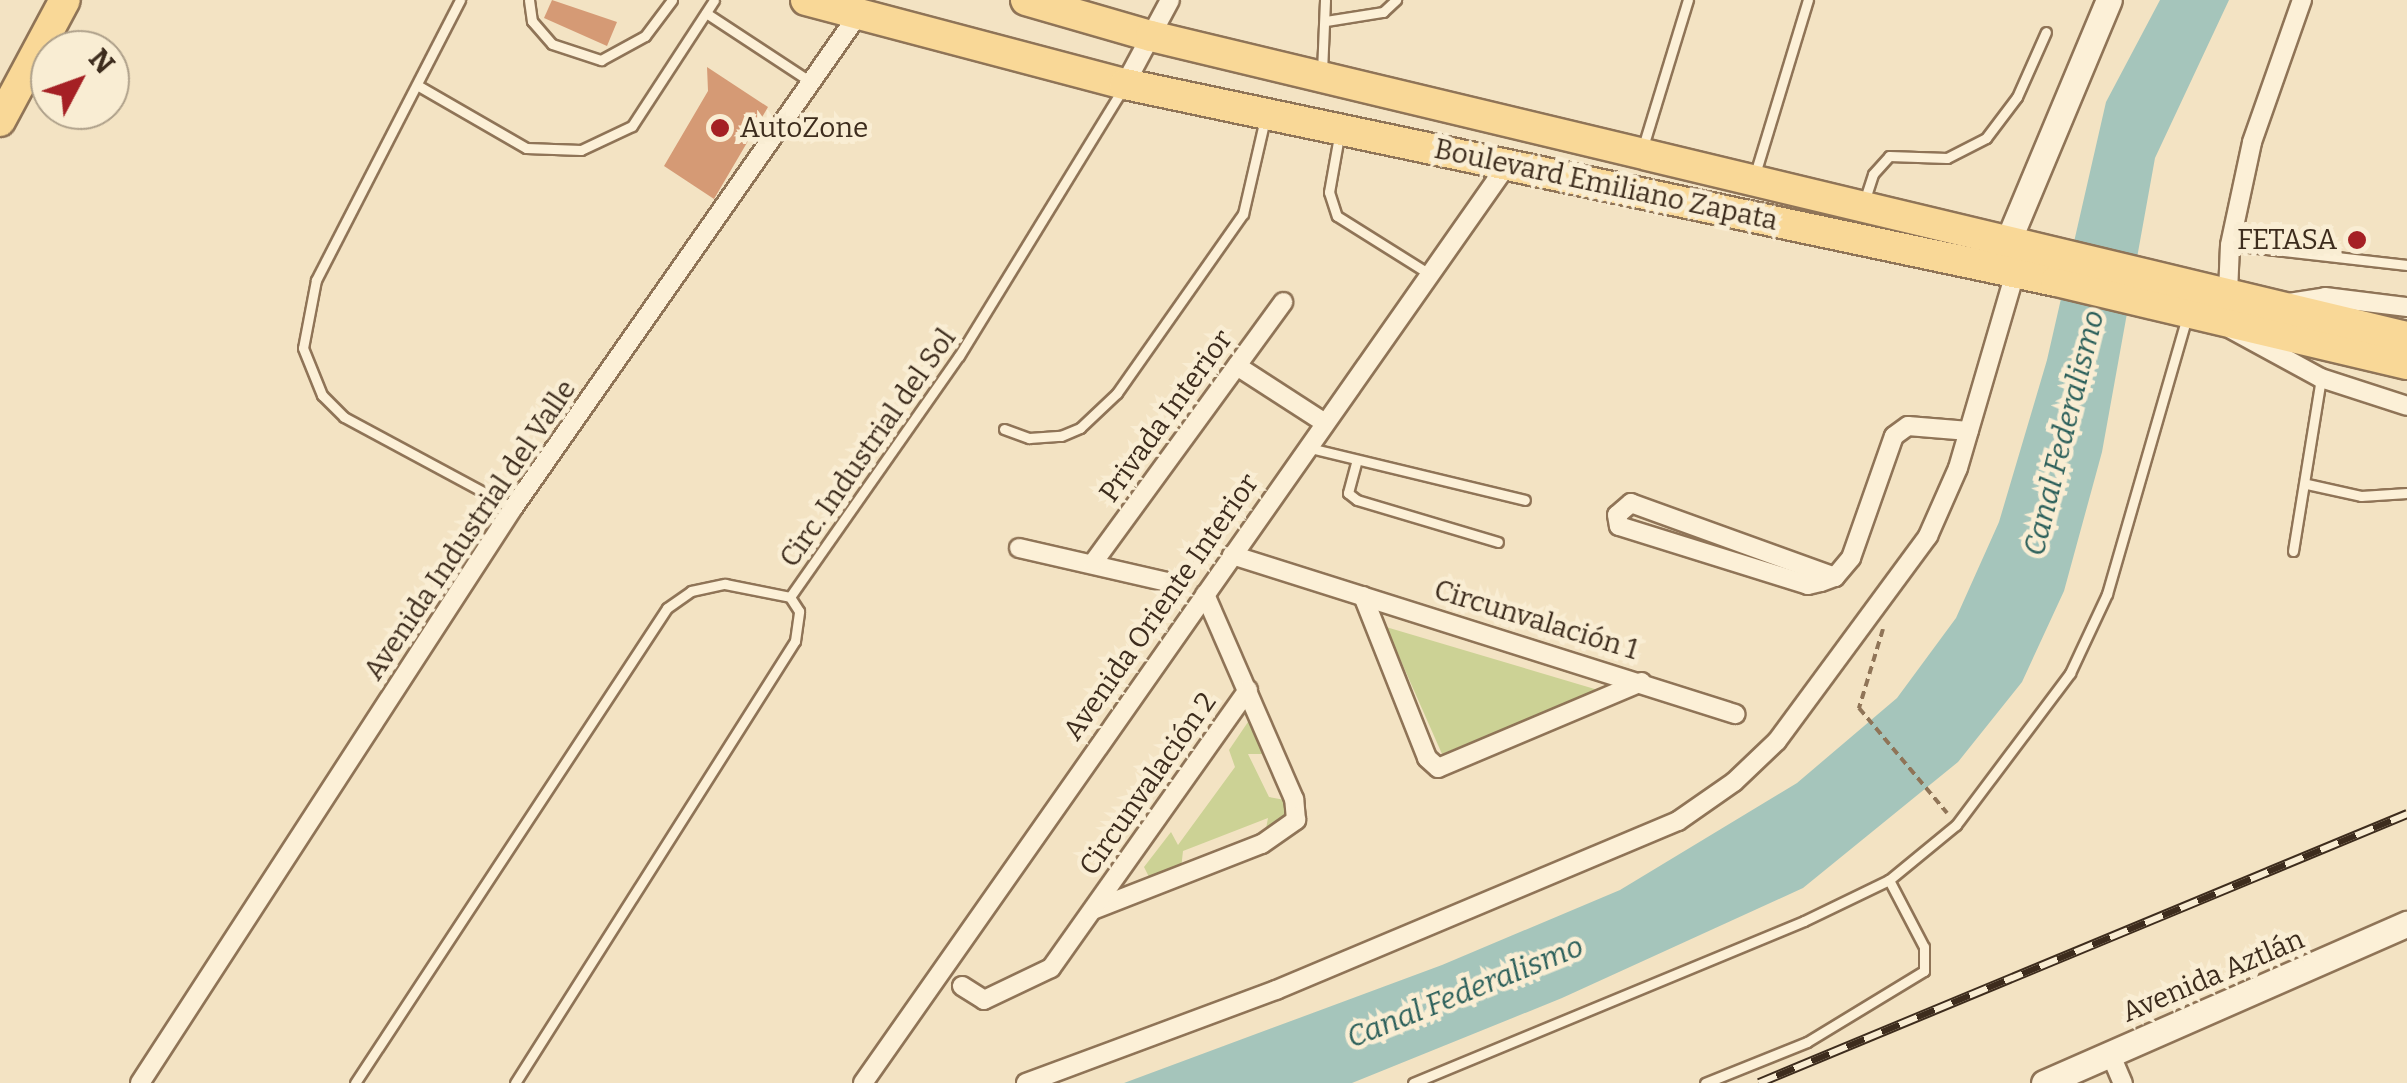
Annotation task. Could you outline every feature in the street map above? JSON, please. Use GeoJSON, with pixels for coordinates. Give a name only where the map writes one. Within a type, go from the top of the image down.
{"type":"FeatureCollection","features":[{"type":"Feature","properties":{"kind":"main road"},"geometry":{"type":"LineString","coordinates":[[0,122],[65,0]]}},
{"type":"Feature","properties":{"kind":"main road","name":"Boulevard Emiliano Zapata"},"geometry":{"type":"LineString","coordinates":[[806,0],[1125,84],[2015,274],[2059,266],[2158,275],[2407,336]]}},
{"type":"Feature","properties":{"kind":"main road","name":"Boulevard Emiliano Zapata"},"geometry":{"type":"LineString","coordinates":[[1026,0],[1160,13],[1322,77],[2008,242],[2172,310],[2407,364]]}},
{"type":"Feature","properties":{"kind":"main road"},"geometry":{"type":"LineString","coordinates":[[2008,242],[2108,0]]}},
{"type":"Feature","properties":{"kind":"main road","name":"Avenida Aztlán"},"geometry":{"type":"LineString","coordinates":[[2044,1083],[2407,924]]}},
{"type":"Feature","properties":{"kind":"street"},"geometry":{"type":"LineString","coordinates":[[2228,293],[2230,244],[2252,142],[2302,0]]}},
{"type":"Feature","properties":{"kind":"street"},"geometry":{"type":"LineString","coordinates":[[1125,84],[1160,13]]}},
{"type":"Feature","properties":{"kind":"street","name":"Avenida Industrial del Valle"},"geometry":{"type":"LineString","coordinates":[[140,1083],[513,508],[858,16]]}},
{"type":"Feature","properties":{"kind":"street","name":"Avenida Oriente Interior"},"geometry":{"type":"LineString","coordinates":[[864,1083],[1322,421],[1507,165]]}},
{"type":"Feature","properties":{"kind":"street"},"geometry":{"type":"LineString","coordinates":[[1026,1083],[1276,990],[1678,821],[1777,741],[1928,536],[1969,432],[2015,274]]}},
{"type":"Feature","properties":{"kind":"street"},"geometry":{"type":"LineString","coordinates":[[2276,305],[2325,296],[2407,308]]}},
{"type":"Feature","properties":{"kind":"street","name":"Privada Interior"},"geometry":{"type":"LineString","coordinates":[[1093,562],[1282,302]]}},
{"type":"Feature","properties":{"kind":"street"},"geometry":{"type":"LineString","coordinates":[[2223,323],[2266,352],[2322,378],[2407,406]]}},
{"type":"Feature","properties":{"kind":"street"},"geometry":{"type":"LineString","coordinates":[[1237,366],[1322,421]]}},
{"type":"Feature","properties":{"kind":"street"},"geometry":{"type":"LineString","coordinates":[[1835,577],[1631,503],[1617,515],[1619,526],[1808,585],[1835,577],[1859,542],[1894,436],[1908,426],[1969,432]]}},
{"type":"Feature","properties":{"kind":"street"},"geometry":{"type":"LineString","coordinates":[[1716,558],[1722,535]]}},
{"type":"Feature","properties":{"kind":"street"},"geometry":{"type":"LineString","coordinates":[[1018,548],[1093,562],[1176,584]]}},
{"type":"Feature","properties":{"kind":"street","name":"Circunvalación 1"},"geometry":{"type":"LineString","coordinates":[[1232,555],[1642,682]]}},
{"type":"Feature","properties":{"kind":"street","name":"Circunvalación 2"},"geometry":{"type":"LineString","coordinates":[[1095,909],[1262,844],[1292,826],[1297,807],[1205,594]]}},
{"type":"Feature","properties":{"kind":"street","name":"Circunvalación 1"},"geometry":{"type":"LineString","coordinates":[[1363,596],[1432,766],[1447,768],[1642,682]]}},
{"type":"Feature","properties":{"kind":"street"},"geometry":{"type":"LineString","coordinates":[[1642,682],[1735,714]]}},
{"type":"Feature","properties":{"kind":"street","name":"Circunvalación 2"},"geometry":{"type":"LineString","coordinates":[[1095,909],[1248,690]]}},
{"type":"Feature","properties":{"kind":"street"},"geometry":{"type":"LineString","coordinates":[[962,986],[984,1000],[1043,974],[1095,909]]}},
{"type":"Feature","properties":{"kind":"street"},"geometry":{"type":"LineString","coordinates":[[2110,1053],[2123,1083]]}},
{"type":"Feature","properties":{"kind":"lane"},"geometry":{"type":"LineString","coordinates":[[460,0],[316,280],[303,324],[308,371],[344,417],[513,508]]}},
{"type":"Feature","properties":{"kind":"lane"},"geometry":{"type":"LineString","coordinates":[[529,0],[532,21],[552,44],[601,60],[646,36],[672,0]]}},
{"type":"Feature","properties":{"kind":"lane"},"geometry":{"type":"LineString","coordinates":[[417,85],[526,148],[581,150],[632,126],[714,0]]}},
{"type":"Feature","properties":{"kind":"lane"},"geometry":{"type":"LineString","coordinates":[[1322,77],[1325,0]]}},
{"type":"Feature","properties":{"kind":"lane"},"geometry":{"type":"LineString","coordinates":[[1326,21],[1382,12],[1396,0]]}},
{"type":"Feature","properties":{"kind":"lane"},"geometry":{"type":"LineString","coordinates":[[1641,152],[1688,0]]}},
{"type":"Feature","properties":{"kind":"lane"},"geometry":{"type":"LineString","coordinates":[[1752,181],[1808,0]]}},
{"type":"Feature","properties":{"kind":"lane"},"geometry":{"type":"LineString","coordinates":[[706,13],[811,82]]}},
{"type":"Feature","properties":{"kind":"lane"},"geometry":{"type":"LineString","coordinates":[[1863,206],[1872,174],[1889,156],[1947,158],[1986,138],[2017,98],[2046,32]]}},
{"type":"Feature","properties":{"kind":"lane","name":"Circ. Industrial del Sol"},"geometry":{"type":"LineString","coordinates":[[355,1083],[666,608],[691,591],[725,584],[790,597],[959,356],[1125,84]]}},
{"type":"Feature","properties":{"kind":"lane"},"geometry":{"type":"LineString","coordinates":[[1004,429],[1029,438],[1060,436],[1080,428],[1117,393],[1243,214],[1267,112]]}},
{"type":"Feature","properties":{"kind":"lane"},"geometry":{"type":"LineString","coordinates":[[1340,128],[1329,192],[1337,216],[1431,275]]}},
{"type":"Feature","properties":{"kind":"lane"},"geometry":{"type":"LineString","coordinates":[[2230,244],[2407,265]]}},
{"type":"Feature","properties":{"kind":"lane"},"geometry":{"type":"LineString","coordinates":[[1414,1083],[1710,964],[1889,880],[1956,825],[2070,673],[2107,594],[2138,501],[2172,310]]}},
{"type":"Feature","properties":{"kind":"lane"},"geometry":{"type":"LineString","coordinates":[[2293,551],[2322,378]]}},
{"type":"Feature","properties":{"kind":"lane"},"geometry":{"type":"LineString","coordinates":[[1304,447],[1356,464],[1399,467],[1525,500]]}},
{"type":"Feature","properties":{"kind":"lane"},"geometry":{"type":"LineString","coordinates":[[1356,464],[1348,493],[1357,500],[1498,542]]}},
{"type":"Feature","properties":{"kind":"lane"},"geometry":{"type":"LineString","coordinates":[[2307,484],[2361,496],[2407,493]]}},
{"type":"Feature","properties":{"kind":"lane"},"geometry":{"type":"LineString","coordinates":[[514,1083],[795,641],[800,611],[790,597]]}},
{"type":"Feature","properties":{"kind":"lane"},"geometry":{"type":"LineString","coordinates":[[1705,1083],[1807,1042],[1924,971],[1924,946],[1889,880]]}},
{"type":"Feature","properties":{"kind":"path"},"geometry":{"type":"LineString","coordinates":[[1884,598],[1890,607],[1859,708],[1942,808]]}},
{"type":"Feature","properties":{"kind":"green space"},"geometry":{"type":"Polygon","coordinates":[[[1386,627],[1598,690],[1442,754],[1386,627]]]}},
{"type":"Feature","properties":{"kind":"green space"},"geometry":{"type":"Polygon","coordinates":[[[1250,719],[1265,754],[1248,754],[1269,797],[1285,800],[1295,820],[1265,834],[1268,818],[1183,851],[1181,869],[1152,883],[1144,867],[1171,832],[1178,845],[1235,767],[1229,750],[1250,719]]]}},
{"type":"Feature","properties":{"kind":"water","name":"Canal Federalismo"},"geometry":{"type":"Polygon","coordinates":[[[2160,0],[2229,0],[2155,158],[2102,452],[2064,591],[2022,682],[1958,762],[1803,888],[1562,998],[1352,1083],[1124,1083],[1442,965],[1620,890],[1797,783],[1897,698],[1956,618],[1999,522],[2047,360],[2106,102],[2160,0]]]}},
{"type":"Feature","properties":{"kind":"building"},"geometry":{"type":"Polygon","coordinates":[[[552,0],[617,22],[607,46],[544,18],[552,0]]]}},
{"type":"Feature","properties":{"kind":"building"},"geometry":{"type":"Polygon","coordinates":[[[707,67],[768,107],[714,199],[664,166],[708,91],[707,67]]]}},
{"type":"Feature","properties":{"kind":"railway"},"geometry":{"type":"LineString","coordinates":[[1759,1083],[2407,814]]}},
{"type":"Feature","properties":{"kind":"place","name":"AutoZone"},"geometry":{"type":"Point","coordinates":[720,128]}},
{"type":"Feature","properties":{"kind":"place","name":"FETASA"},"geometry":{"type":"Point","coordinates":[2357,240]}}]}
